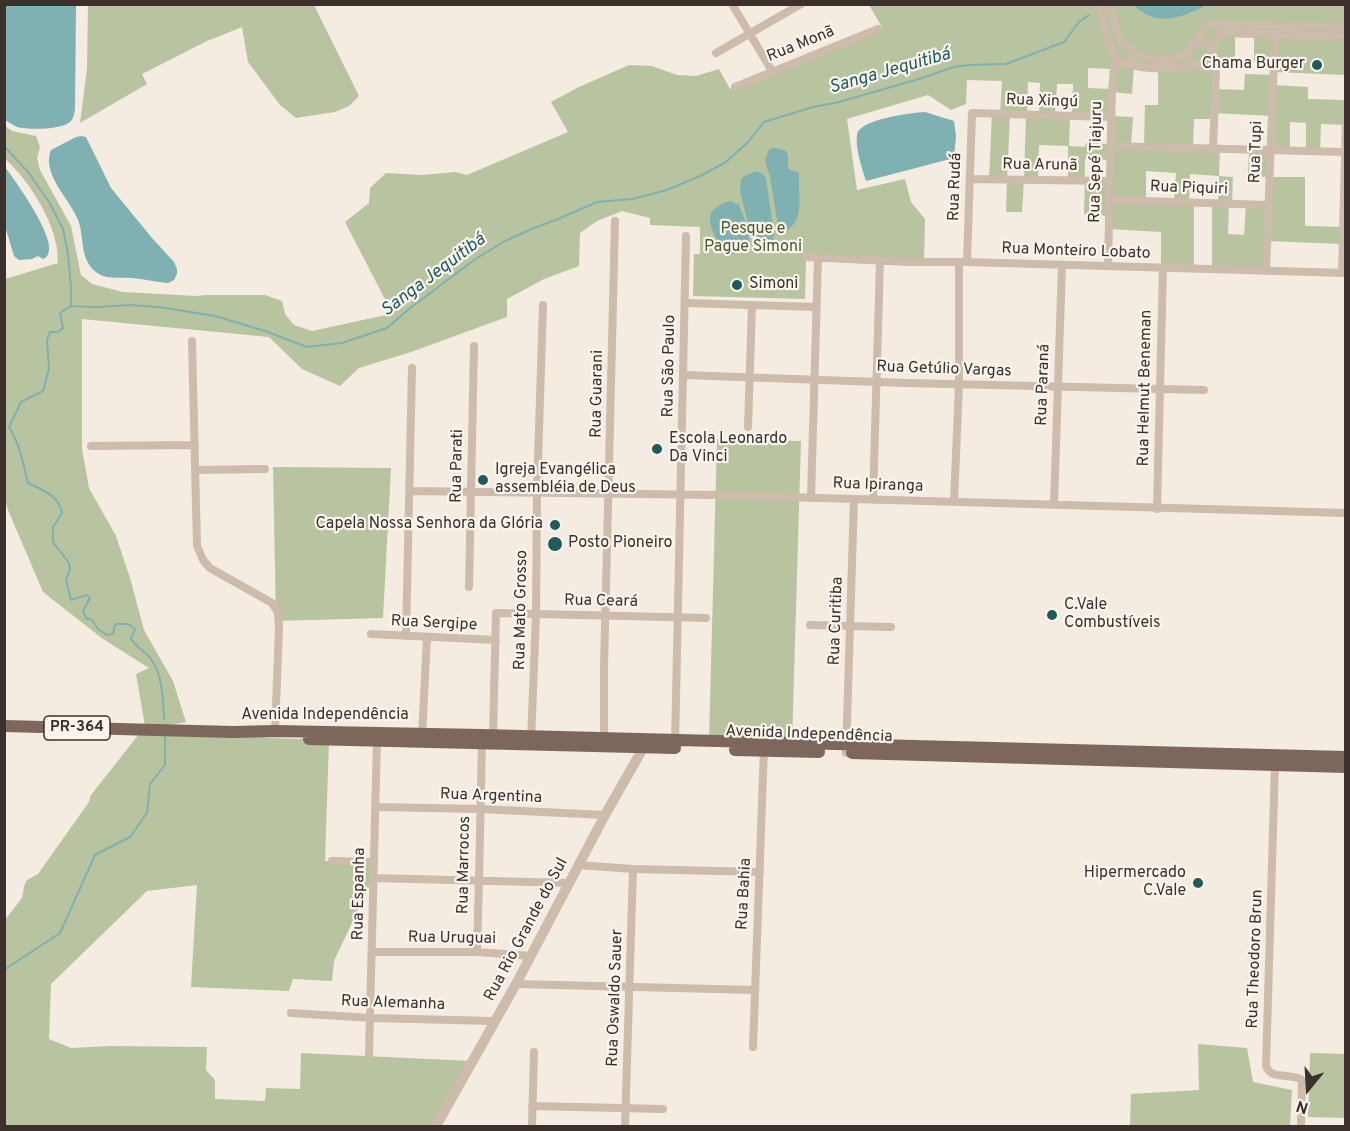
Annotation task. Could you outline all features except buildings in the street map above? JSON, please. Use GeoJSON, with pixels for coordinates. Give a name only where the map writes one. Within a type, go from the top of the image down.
{"type":"FeatureCollection","features":[{"type":"Feature","properties":{"kind":"main road","name":"PR-364"},"geometry":{"type":"LineString","coordinates":[[4,726],[233,732]]}},
{"type":"Feature","properties":{"kind":"main road","name":"Avenida Independência"},"geometry":{"type":"LineString","coordinates":[[233,732],[275,731],[356,737]]}},
{"type":"Feature","properties":{"kind":"main road","name":"Avenida Independência"},"geometry":{"type":"LineString","coordinates":[[233,732],[270,738],[486,738],[1275,760],[1346,757]]}},
{"type":"Feature","properties":{"kind":"main road","name":"Avenida Independência"},"geometry":{"type":"LineString","coordinates":[[1275,760],[1346,767]]}},
{"type":"Feature","properties":{"kind":"street"},"geometry":{"type":"LineString","coordinates":[[732,4],[772,71]]}},
{"type":"Feature","properties":{"kind":"street"},"geometry":{"type":"LineString","coordinates":[[716,53],[801,4]]}},
{"type":"Feature","properties":{"kind":"street"},"geometry":{"type":"LineString","coordinates":[[1100,4],[1110,48],[1121,60],[1158,68],[1201,66],[1212,68],[1216,72]]}},
{"type":"Feature","properties":{"kind":"street"},"geometry":{"type":"LineString","coordinates":[[1110,4],[1118,33],[1129,49],[1143,57],[1160,60],[1176,59],[1189,52],[1204,27],[1213,24],[1346,27]]}},
{"type":"Feature","properties":{"kind":"street","name":"Rua Monã"},"geometry":{"type":"LineString","coordinates":[[735,87],[878,28]]}},
{"type":"Feature","properties":{"kind":"street"},"geometry":{"type":"LineString","coordinates":[[1213,148],[1216,62],[1212,49],[1219,34],[1346,38]]}},
{"type":"Feature","properties":{"kind":"street","name":"Rua Tupi"},"geometry":{"type":"LineString","coordinates":[[1266,270],[1275,35]]}},
{"type":"Feature","properties":{"kind":"street"},"geometry":{"type":"LineString","coordinates":[[1196,43],[1206,43],[1212,49]]}},
{"type":"Feature","properties":{"kind":"street"},"geometry":{"type":"LineString","coordinates":[[1121,60],[1117,53],[1120,48],[1129,49]]}},
{"type":"Feature","properties":{"kind":"street","name":"Rua Sepé Tiajuru"},"geometry":{"type":"LineString","coordinates":[[1108,266],[1113,72],[1114,67],[1121,60],[1132,60],[1134,57],[1129,49]]}},
{"type":"Feature","properties":{"kind":"street"},"geometry":{"type":"LineString","coordinates":[[1189,52],[1192,62],[1201,66],[1211,62],[1213,58]]}},
{"type":"Feature","properties":{"kind":"street","name":"Rua Xingú"},"geometry":{"type":"LineString","coordinates":[[972,113],[1111,117]]}},
{"type":"Feature","properties":{"kind":"street","name":"Rua Rudá"},"geometry":{"type":"LineString","coordinates":[[954,502],[963,262],[970,179],[972,113]]}},
{"type":"Feature","properties":{"kind":"street"},"geometry":{"type":"LineString","coordinates":[[1344,272],[1346,120]]}},
{"type":"Feature","properties":{"kind":"street"},"geometry":{"type":"LineString","coordinates":[[1111,146],[1345,152]]}},
{"type":"Feature","properties":{"kind":"street","name":"Rua Arunã"},"geometry":{"type":"LineString","coordinates":[[970,179],[1110,181]]}},
{"type":"Feature","properties":{"kind":"street","name":"Rua Piquiri"},"geometry":{"type":"LineString","coordinates":[[1110,200],[1268,205]]}},
{"type":"Feature","properties":{"kind":"street","name":"Rua Guarani"},"geometry":{"type":"LineString","coordinates":[[604,742],[615,222]]}},
{"type":"Feature","properties":{"kind":"street","name":"Rua São Paulo"},"geometry":{"type":"LineString","coordinates":[[675,744],[686,236]]}},
{"type":"Feature","properties":{"kind":"street","name":"Rua Monteiro Lobato"},"geometry":{"type":"LineString","coordinates":[[806,257],[880,261],[1344,272]]}},
{"type":"Feature","properties":{"kind":"street"},"geometry":{"type":"LineString","coordinates":[[811,498],[818,258]]}},
{"type":"Feature","properties":{"kind":"street"},"geometry":{"type":"LineString","coordinates":[[873,500],[880,261]]}},
{"type":"Feature","properties":{"kind":"street","name":"Rua Paraná"},"geometry":{"type":"LineString","coordinates":[[1054,506],[1062,265]]}},
{"type":"Feature","properties":{"kind":"street","name":"Rua Helmut Beneman"},"geometry":{"type":"LineString","coordinates":[[1157,509],[1163,267]]}},
{"type":"Feature","properties":{"kind":"street"},"geometry":{"type":"LineString","coordinates":[[685,303],[816,307]]}},
{"type":"Feature","properties":{"kind":"street","name":"Rua Mato Grosso"},"geometry":{"type":"LineString","coordinates":[[531,741],[543,305]]}},
{"type":"Feature","properties":{"kind":"street"},"geometry":{"type":"LineString","coordinates":[[748,427],[752,305]]}},
{"type":"Feature","properties":{"kind":"street"},"geometry":{"type":"LineString","coordinates":[[192,341],[197,546],[202,560],[210,568],[272,603],[278,613],[275,731]]}},
{"type":"Feature","properties":{"kind":"street","name":"Rua Parati"},"geometry":{"type":"LineString","coordinates":[[469,587],[474,346]]}},
{"type":"Feature","properties":{"kind":"street"},"geometry":{"type":"LineString","coordinates":[[406,636],[412,368]]}},
{"type":"Feature","properties":{"kind":"street","name":"Rua Getúlio Vargas"},"geometry":{"type":"LineString","coordinates":[[683,375],[1204,390]]}},
{"type":"Feature","properties":{"kind":"street"},"geometry":{"type":"LineString","coordinates":[[91,446],[195,445]]}},
{"type":"Feature","properties":{"kind":"street"},"geometry":{"type":"LineString","coordinates":[[195,470],[265,469]]}},
{"type":"Feature","properties":{"kind":"street","name":"Rua Ipiranga"},"geometry":{"type":"LineString","coordinates":[[410,491],[609,493],[1346,513]]}},
{"type":"Feature","properties":{"kind":"street","name":"Rua Curitiba"},"geometry":{"type":"LineString","coordinates":[[846,749],[854,499]]}},
{"type":"Feature","properties":{"kind":"street","name":"Rua Ceará"},"geometry":{"type":"LineString","coordinates":[[496,613],[706,618]]}},
{"type":"Feature","properties":{"kind":"street","name":"Rua Marrocos"},"geometry":{"type":"LineString","coordinates":[[477,952],[480,809],[496,640],[496,613]]}},
{"type":"Feature","properties":{"kind":"street"},"geometry":{"type":"LineString","coordinates":[[810,625],[891,627]]}},
{"type":"Feature","properties":{"kind":"street","name":"Rua Sergipe"},"geometry":{"type":"LineString","coordinates":[[371,634],[496,640]]}},
{"type":"Feature","properties":{"kind":"street"},"geometry":{"type":"LineString","coordinates":[[422,738],[427,637]]}},
{"type":"Feature","properties":{"kind":"street","name":"Rua Espanha"},"geometry":{"type":"LineString","coordinates":[[369,1055],[377,737]]}},
{"type":"Feature","properties":{"kind":"street","name":"Rua Rio Grande do Sul"},"geometry":{"type":"LineString","coordinates":[[436,1126],[646,744]]}},
{"type":"Feature","properties":{"kind":"street","name":"Rua Bahia"},"geometry":{"type":"LineString","coordinates":[[753,1047],[764,747]]}},
{"type":"Feature","properties":{"kind":"street","name":"Rua Theodoro Brun"},"geometry":{"type":"LineString","coordinates":[[1275,760],[1266,1066],[1273,1075],[1294,1076],[1302,1080],[1301,1126]]}},
{"type":"Feature","properties":{"kind":"street","name":"Rua Argentina"},"geometry":{"type":"LineString","coordinates":[[376,807],[605,815]]}},
{"type":"Feature","properties":{"kind":"street"},"geometry":{"type":"LineString","coordinates":[[332,861],[374,862]]}},
{"type":"Feature","properties":{"kind":"street"},"geometry":{"type":"LineString","coordinates":[[578,866],[760,872]]}},
{"type":"Feature","properties":{"kind":"street","name":"Rua Oswaldo Sauer"},"geometry":{"type":"LineString","coordinates":[[625,1126],[633,869]]}},
{"type":"Feature","properties":{"kind":"street"},"geometry":{"type":"LineString","coordinates":[[373,878],[570,883]]}},
{"type":"Feature","properties":{"kind":"street","name":"Rua Uruguai"},"geometry":{"type":"LineString","coordinates":[[372,952],[477,952],[531,956]]}},
{"type":"Feature","properties":{"kind":"street"},"geometry":{"type":"LineString","coordinates":[[516,984],[755,990]]}},
{"type":"Feature","properties":{"kind":"street","name":"Rua Alemanha"},"geometry":{"type":"LineString","coordinates":[[291,1013],[371,1018],[494,1021]]}},
{"type":"Feature","properties":{"kind":"street"},"geometry":{"type":"LineString","coordinates":[[532,1126],[534,1052]]}},
{"type":"Feature","properties":{"kind":"street"},"geometry":{"type":"LineString","coordinates":[[532,1106],[663,1109]]}},
{"type":"Feature","properties":{"kind":"green space"},"geometry":{"type":"Polygon","coordinates":[[[88,5],[314,5],[359,96],[349,106],[335,112],[296,118],[280,105],[248,62],[242,27],[207,41],[142,74],[147,84],[80,123],[87,69],[88,5]]]}},
{"type":"Feature","properties":{"kind":"green space","name":"Pesque e Pague Simoni"},"geometry":{"type":"Polygon","coordinates":[[[869,5],[1345,5],[1345,75],[1274,72],[1274,61],[1254,61],[1254,35],[1235,34],[1235,61],[1216,62],[1213,59],[1210,67],[1216,72],[1216,89],[1244,90],[1245,74],[1274,75],[1274,85],[1308,87],[1308,99],[1345,100],[1345,125],[1321,124],[1320,151],[1306,151],[1306,123],[1290,122],[1290,150],[1271,150],[1272,116],[1214,113],[1214,119],[1194,119],[1193,148],[1220,149],[1219,176],[1190,174],[1189,202],[1194,203],[1194,268],[1161,267],[1161,232],[1109,229],[1109,216],[1084,214],[1085,181],[1068,180],[1068,146],[1039,145],[1038,180],[1024,180],[1022,212],[1006,212],[1007,180],[989,179],[992,114],[1000,114],[1002,81],[967,80],[966,104],[951,110],[928,95],[847,119],[857,190],[905,179],[911,202],[925,219],[924,262],[806,257],[805,299],[693,296],[694,254],[700,254],[700,227],[650,225],[650,218],[622,211],[597,221],[580,233],[579,266],[544,279],[507,299],[507,317],[411,352],[359,368],[340,386],[302,369],[269,337],[82,319],[82,449],[89,488],[116,536],[144,630],[173,681],[186,722],[164,726],[145,726],[136,674],[149,668],[103,639],[43,592],[4,497],[5,279],[58,263],[53,233],[37,198],[22,176],[5,159],[4,125],[12,131],[36,136],[40,147],[37,158],[40,170],[71,226],[81,275],[92,284],[123,292],[196,296],[265,295],[282,301],[285,314],[294,325],[312,331],[386,315],[389,307],[345,222],[369,203],[370,188],[386,173],[422,175],[455,172],[467,175],[568,132],[551,102],[629,65],[652,66],[677,75],[696,76],[719,69],[730,89],[882,27],[869,5]],[[1134,66],[1132,94],[1112,92],[1112,116],[1133,117],[1131,146],[1144,146],[1145,105],[1158,105],[1158,68],[1134,66]],[[1088,68],[1088,88],[1111,89],[1111,69],[1088,68]],[[1028,82],[1027,114],[1039,115],[1040,83],[1028,82]],[[1057,84],[1055,115],[1070,116],[1069,146],[1085,147],[1086,143],[1111,144],[1111,117],[1072,116],[1073,84],[1057,84]],[[1010,115],[1007,179],[1024,179],[1026,115],[1010,115]],[[1085,159],[1085,180],[1110,181],[1110,160],[1085,159]],[[1146,171],[1146,201],[1174,202],[1176,173],[1146,171]]]}},
{"type":"Feature","properties":{"kind":"green space"},"geometry":{"type":"Polygon","coordinates":[[[1249,149],[1271,150],[1270,177],[1305,177],[1305,226],[1343,227],[1342,244],[1267,241],[1266,271],[1212,269],[1212,203],[1218,203],[1219,176],[1233,177],[1228,234],[1244,235],[1246,205],[1268,205],[1269,177],[1248,176],[1249,149]]]}},
{"type":"Feature","properties":{"kind":"green space"},"geometry":{"type":"Polygon","coordinates":[[[717,439],[801,441],[792,743],[709,741],[717,439]]]}},
{"type":"Feature","properties":{"kind":"green space"},"geometry":{"type":"Polygon","coordinates":[[[273,467],[391,468],[383,618],[276,621],[273,467]]]}},
{"type":"Feature","properties":{"kind":"green space"},"geometry":{"type":"Polygon","coordinates":[[[143,729],[233,732],[270,738],[329,740],[325,861],[374,862],[373,878],[334,961],[332,981],[293,979],[289,991],[191,987],[197,885],[147,891],[51,984],[49,1039],[71,1048],[207,1047],[206,1070],[215,1080],[215,1099],[265,1101],[266,1088],[300,1089],[301,1053],[472,1061],[436,1126],[5,1126],[4,921],[22,898],[27,880],[38,874],[89,802],[91,795],[143,729]]]}},
{"type":"Feature","properties":{"kind":"green space"},"geometry":{"type":"Polygon","coordinates":[[[1198,1044],[1247,1048],[1253,1082],[1292,1090],[1290,1126],[1130,1126],[1131,1094],[1199,1090],[1198,1044]]]}},
{"type":"Feature","properties":{"kind":"green space"},"geometry":{"type":"Polygon","coordinates":[[[1310,1053],[1345,1054],[1345,1118],[1308,1117],[1310,1053]]]}},
{"type":"Feature","properties":{"kind":"water"},"geometry":{"type":"Polygon","coordinates":[[[4,5],[76,5],[75,109],[72,119],[65,125],[29,129],[17,127],[5,120],[4,5]]]}},
{"type":"Feature","properties":{"kind":"water"},"geometry":{"type":"Polygon","coordinates":[[[1134,5],[1206,5],[1188,14],[1160,19],[1151,17],[1134,5]]]}},
{"type":"Feature","properties":{"kind":"water"},"geometry":{"type":"Polygon","coordinates":[[[925,112],[954,121],[956,136],[954,158],[866,181],[857,146],[857,135],[860,129],[887,118],[925,112]]]}},
{"type":"Feature","properties":{"kind":"water"},"geometry":{"type":"Polygon","coordinates":[[[81,136],[86,137],[111,188],[174,262],[177,274],[174,280],[168,283],[108,277],[96,272],[87,261],[78,220],[53,177],[49,159],[51,150],[81,136]]]}},
{"type":"Feature","properties":{"kind":"water"},"geometry":{"type":"Polygon","coordinates":[[[772,148],[786,151],[789,169],[799,173],[798,215],[791,227],[784,232],[780,231],[778,226],[765,161],[768,151],[772,148]]]}},
{"type":"Feature","properties":{"kind":"water"},"geometry":{"type":"Polygon","coordinates":[[[5,167],[42,225],[49,249],[47,256],[43,259],[38,256],[19,260],[14,256],[5,226],[5,167]]]}},
{"type":"Feature","properties":{"kind":"water"},"geometry":{"type":"Polygon","coordinates":[[[753,172],[761,173],[766,179],[774,234],[771,250],[768,245],[763,248],[766,253],[757,250],[754,245],[740,192],[741,178],[753,172]]]}},
{"type":"Feature","properties":{"kind":"water"},"geometry":{"type":"Polygon","coordinates":[[[730,201],[739,205],[749,238],[747,249],[727,255],[717,241],[710,219],[717,207],[730,201]]]}},
{"type":"Feature","properties":{"kind":"waterway","name":"Sanga Jequitibá"},"geometry":{"type":"LineString","coordinates":[[71,306],[159,307],[215,316],[307,347],[342,343],[387,328],[474,260],[505,241],[597,202],[632,199],[667,190],[700,176],[726,162],[748,142],[764,122],[954,67],[1006,64],[1064,42],[1079,22],[1089,15]]}},
{"type":"Feature","properties":{"kind":"waterway"},"geometry":{"type":"LineString","coordinates":[[4,146],[28,172],[49,202],[63,229],[71,287],[71,306],[60,313],[63,328],[58,332],[50,332],[47,340],[49,369],[43,391],[21,402],[9,427],[19,447],[28,483],[54,497],[60,507],[62,513],[53,527],[53,542],[69,563],[70,570],[66,579],[71,600],[86,595],[90,598],[83,611],[86,618],[92,620],[98,629],[107,635],[113,634],[116,624],[128,624],[135,629],[131,639],[151,659],[158,673],[162,688],[164,719]]}},
{"type":"Feature","properties":{"kind":"waterway"},"geometry":{"type":"LineString","coordinates":[[4,970],[60,933],[95,855],[130,837],[147,813],[150,784],[165,765],[165,737]]}},
{"type":"Feature","properties":{"kind":"place","name":"Chama Burger"},"geometry":{"type":"Point","coordinates":[1317,65]}},
{"type":"Feature","properties":{"kind":"place","name":"Simoni"},"geometry":{"type":"Point","coordinates":[737,285]}},
{"type":"Feature","properties":{"kind":"place","name":"Escola Leonardo Da Vinci"},"geometry":{"type":"Point","coordinates":[657,449]}},
{"type":"Feature","properties":{"kind":"place","name":"Igreja Evangélica assembléia de Deus"},"geometry":{"type":"Point","coordinates":[483,480]}},
{"type":"Feature","properties":{"kind":"place","name":"Capela Nossa Senhora da Glória"},"geometry":{"type":"Point","coordinates":[555,525]}},
{"type":"Feature","properties":{"kind":"place","name":"Posto Pioneiro"},"geometry":{"type":"Point","coordinates":[555,544]}},
{"type":"Feature","properties":{"kind":"place","name":"C.Vale Combustíveis"},"geometry":{"type":"Point","coordinates":[1052,615]}},
{"type":"Feature","properties":{"kind":"place","name":"Hipermercado C.Vale"},"geometry":{"type":"Point","coordinates":[1198,883]}}]}
